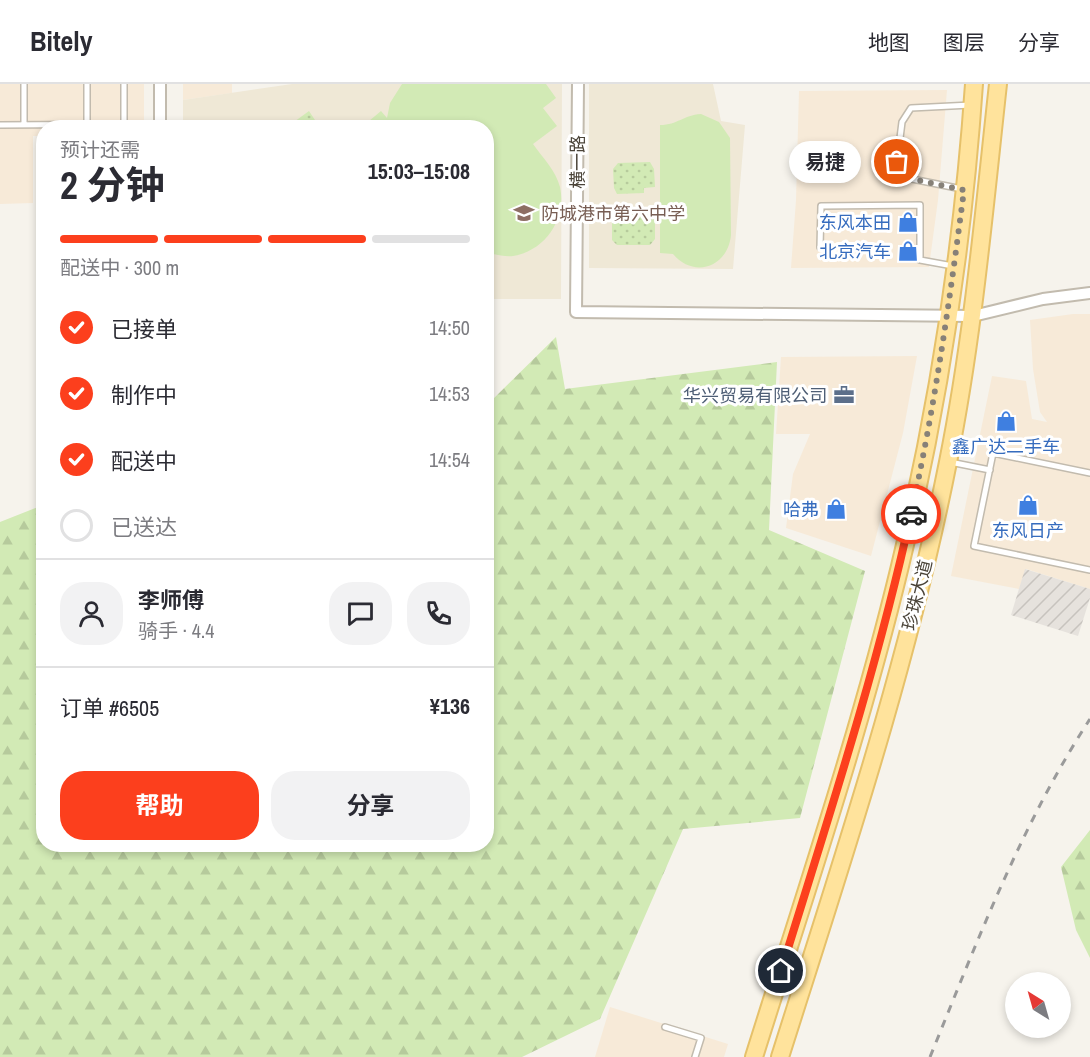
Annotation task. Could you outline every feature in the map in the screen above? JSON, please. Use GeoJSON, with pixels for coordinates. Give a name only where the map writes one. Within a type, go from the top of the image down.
{"type":"FeatureCollection","features":[{"type":"Feature","properties":{"kind":"main road","name":"珍珠大道"},"geometry":{"type":"LineString","coordinates":[[754,1057],[849,755],[900,566],[924,457],[948,314],[964,190],[974,84]]}},
{"type":"Feature","properties":{"kind":"main road","name":"珍珠大道"},"geometry":{"type":"LineString","coordinates":[[780,1057],[873,762],[924,572],[948,462],[973,315],[998,84]]}},
{"type":"Feature","properties":{"kind":"street"},"geometry":{"type":"LineString","coordinates":[[160,84],[160,120]]}},
{"type":"Feature","properties":{"kind":"street","name":"横一路"},"geometry":{"type":"LineString","coordinates":[[578,84],[576,312],[948,314]]}},
{"type":"Feature","properties":{"kind":"street"},"geometry":{"type":"LineString","coordinates":[[948,314],[973,315],[1042,299],[1090,293]]}},
{"type":"Feature","properties":{"kind":"lane"},"geometry":{"type":"LineString","coordinates":[[24,84],[24,125]]}},
{"type":"Feature","properties":{"kind":"lane"},"geometry":{"type":"LineString","coordinates":[[87,84],[87,120]]}},
{"type":"Feature","properties":{"kind":"lane"},"geometry":{"type":"LineString","coordinates":[[124,84],[124,120]]}},
{"type":"Feature","properties":{"kind":"lane"},"geometry":{"type":"LineString","coordinates":[[964,190],[907,178],[897,162],[902,122],[911,108],[972,105]]}},
{"type":"Feature","properties":{"kind":"lane"},"geometry":{"type":"LineString","coordinates":[[0,125],[36,125]]}},
{"type":"Feature","properties":{"kind":"lane"},"geometry":{"type":"LineString","coordinates":[[820,247],[821,206],[920,205],[920,260],[954,267]]}},
{"type":"Feature","properties":{"kind":"lane"},"geometry":{"type":"LineString","coordinates":[[1090,472],[993,453],[974,546],[1090,570]]}},
{"type":"Feature","properties":{"kind":"lane"},"geometry":{"type":"LineString","coordinates":[[948,462],[990,470]]}},
{"type":"Feature","properties":{"kind":"lane"},"geometry":{"type":"LineString","coordinates":[[665,1027],[701,1038],[695,1057]]}},
{"type":"Feature","properties":{"kind":"shaded area"},"geometry":{"type":"Polygon","coordinates":[[[0,84],[144,84],[144,120],[36,120],[36,136],[33,136],[33,203],[0,204],[0,84]]]}},
{"type":"Feature","properties":{"kind":"shaded area"},"geometry":{"type":"Polygon","coordinates":[[[183,84],[232,84],[232,93],[183,100],[183,84]]]}},
{"type":"Feature","properties":{"kind":"shaded area","name":"防城港市第六中学"},"geometry":{"type":"Polygon","coordinates":[[[292,84],[562,84],[561,299],[494,299],[494,120],[183,120],[183,100],[292,84]]]}},
{"type":"Feature","properties":{"kind":"shaded area"},"geometry":{"type":"Polygon","coordinates":[[[589,84],[713,84],[721,121],[745,125],[733,269],[589,268],[589,84]]]}},
{"type":"Feature","properties":{"kind":"shaded area"},"geometry":{"type":"Polygon","coordinates":[[[947,90],[938,200],[929,267],[791,268],[796,200],[799,91],[947,90]]]}},
{"type":"Feature","properties":{"kind":"shaded area","name":"东风日产"},"geometry":{"type":"Polygon","coordinates":[[[1090,314],[1090,589],[1026,569],[1019,589],[951,576],[992,376],[1026,381],[1032,419],[1047,422],[1040,412],[1033,369],[1030,320],[1090,314]]]}},
{"type":"Feature","properties":{"kind":"shaded area"},"geometry":{"type":"Polygon","coordinates":[[[917,356],[903,433],[871,556],[786,528],[793,474],[810,434],[776,434],[781,357],[917,356]]]}},
{"type":"Feature","properties":{"kind":"shaded area"},"geometry":{"type":"Polygon","coordinates":[[[1025,569],[1090,589],[1090,598],[1078,636],[1011,615],[1025,569]]]}},
{"type":"Feature","properties":{"kind":"shaded area"},"geometry":{"type":"Polygon","coordinates":[[[610,1007],[728,1044],[724,1057],[595,1057],[610,1007]]]}},
{"type":"Feature","properties":{"kind":"green space"},"geometry":{"type":"Polygon","coordinates":[[[402,84],[546,84],[556,98],[543,108],[557,126],[533,144],[556,176],[560,187],[560,211],[551,232],[535,248],[524,253],[513,256],[494,254],[494,120],[370,120],[381,111],[387,118],[390,103],[402,84]]]}},
{"type":"Feature","properties":{"kind":"green space"},"geometry":{"type":"Polygon","coordinates":[[[309,111],[315,120],[297,120],[309,111]]]}},
{"type":"Feature","properties":{"kind":"green space"},"geometry":{"type":"Polygon","coordinates":[[[701,114],[719,122],[730,138],[731,235],[724,255],[709,266],[700,267],[681,262],[673,254],[660,253],[660,125],[701,114]]]}},
{"type":"Feature","properties":{"kind":"green space"},"geometry":{"type":"Polygon","coordinates":[[[650,162],[654,169],[655,187],[644,188],[644,193],[617,194],[614,188],[613,169],[618,163],[650,162]]]}},
{"type":"Feature","properties":{"kind":"green space"},"geometry":{"type":"Polygon","coordinates":[[[612,211],[655,211],[655,239],[650,245],[617,245],[612,240],[612,211]]]}},
{"type":"Feature","properties":{"kind":"green space"},"geometry":{"type":"Polygon","coordinates":[[[556,337],[565,389],[777,362],[769,530],[865,571],[800,818],[683,829],[600,1019],[522,1057],[0,1057],[0,522],[36,508],[36,852],[494,852],[494,398],[556,337]]]}},
{"type":"Feature","properties":{"kind":"green space"},"geometry":{"type":"Polygon","coordinates":[[[1090,830],[1090,958],[1076,930],[1061,867],[1090,830]]]}},
{"type":"Feature","properties":{"kind":"railway"},"geometry":{"type":"LineString","coordinates":[[930,1057],[983,927],[1022,841],[1090,719]]}},
{"type":"Feature","properties":{"kind":"way so far"},"geometry":{"type":"LineString","coordinates":[[897,162],[907,178],[964,190],[948,314],[924,457],[911,514]]}},
{"type":"Feature","properties":{"kind":"place","name":"易捷"},"geometry":{"type":"Point","coordinates":[897,162]}},
{"type":"Feature","properties":{"kind":"place","name":"防城港市第六中学"},"geometry":{"type":"Point","coordinates":[524,213]}},
{"type":"Feature","properties":{"kind":"place","name":"东风本田"},"geometry":{"type":"Point","coordinates":[908,222]}},
{"type":"Feature","properties":{"kind":"place","name":"北京汽车"},"geometry":{"type":"Point","coordinates":[908,251]}},
{"type":"Feature","properties":{"kind":"place","name":"华兴贸易有限公司"},"geometry":{"type":"Point","coordinates":[844,395]}},
{"type":"Feature","properties":{"kind":"place","name":"鑫广达二手车"},"geometry":{"type":"Point","coordinates":[1006,421]}},
{"type":"Feature","properties":{"kind":"place","name":"东风日产"},"geometry":{"type":"Point","coordinates":[1028,505]}},
{"type":"Feature","properties":{"kind":"place","name":"哈弗"},"geometry":{"type":"Point","coordinates":[836,509]}},
{"type":"Feature","properties":{"kind":"route"},"geometry":{"type":"LineString","coordinates":[[781,971],[849,755],[900,566],[911,514]]}}]}
